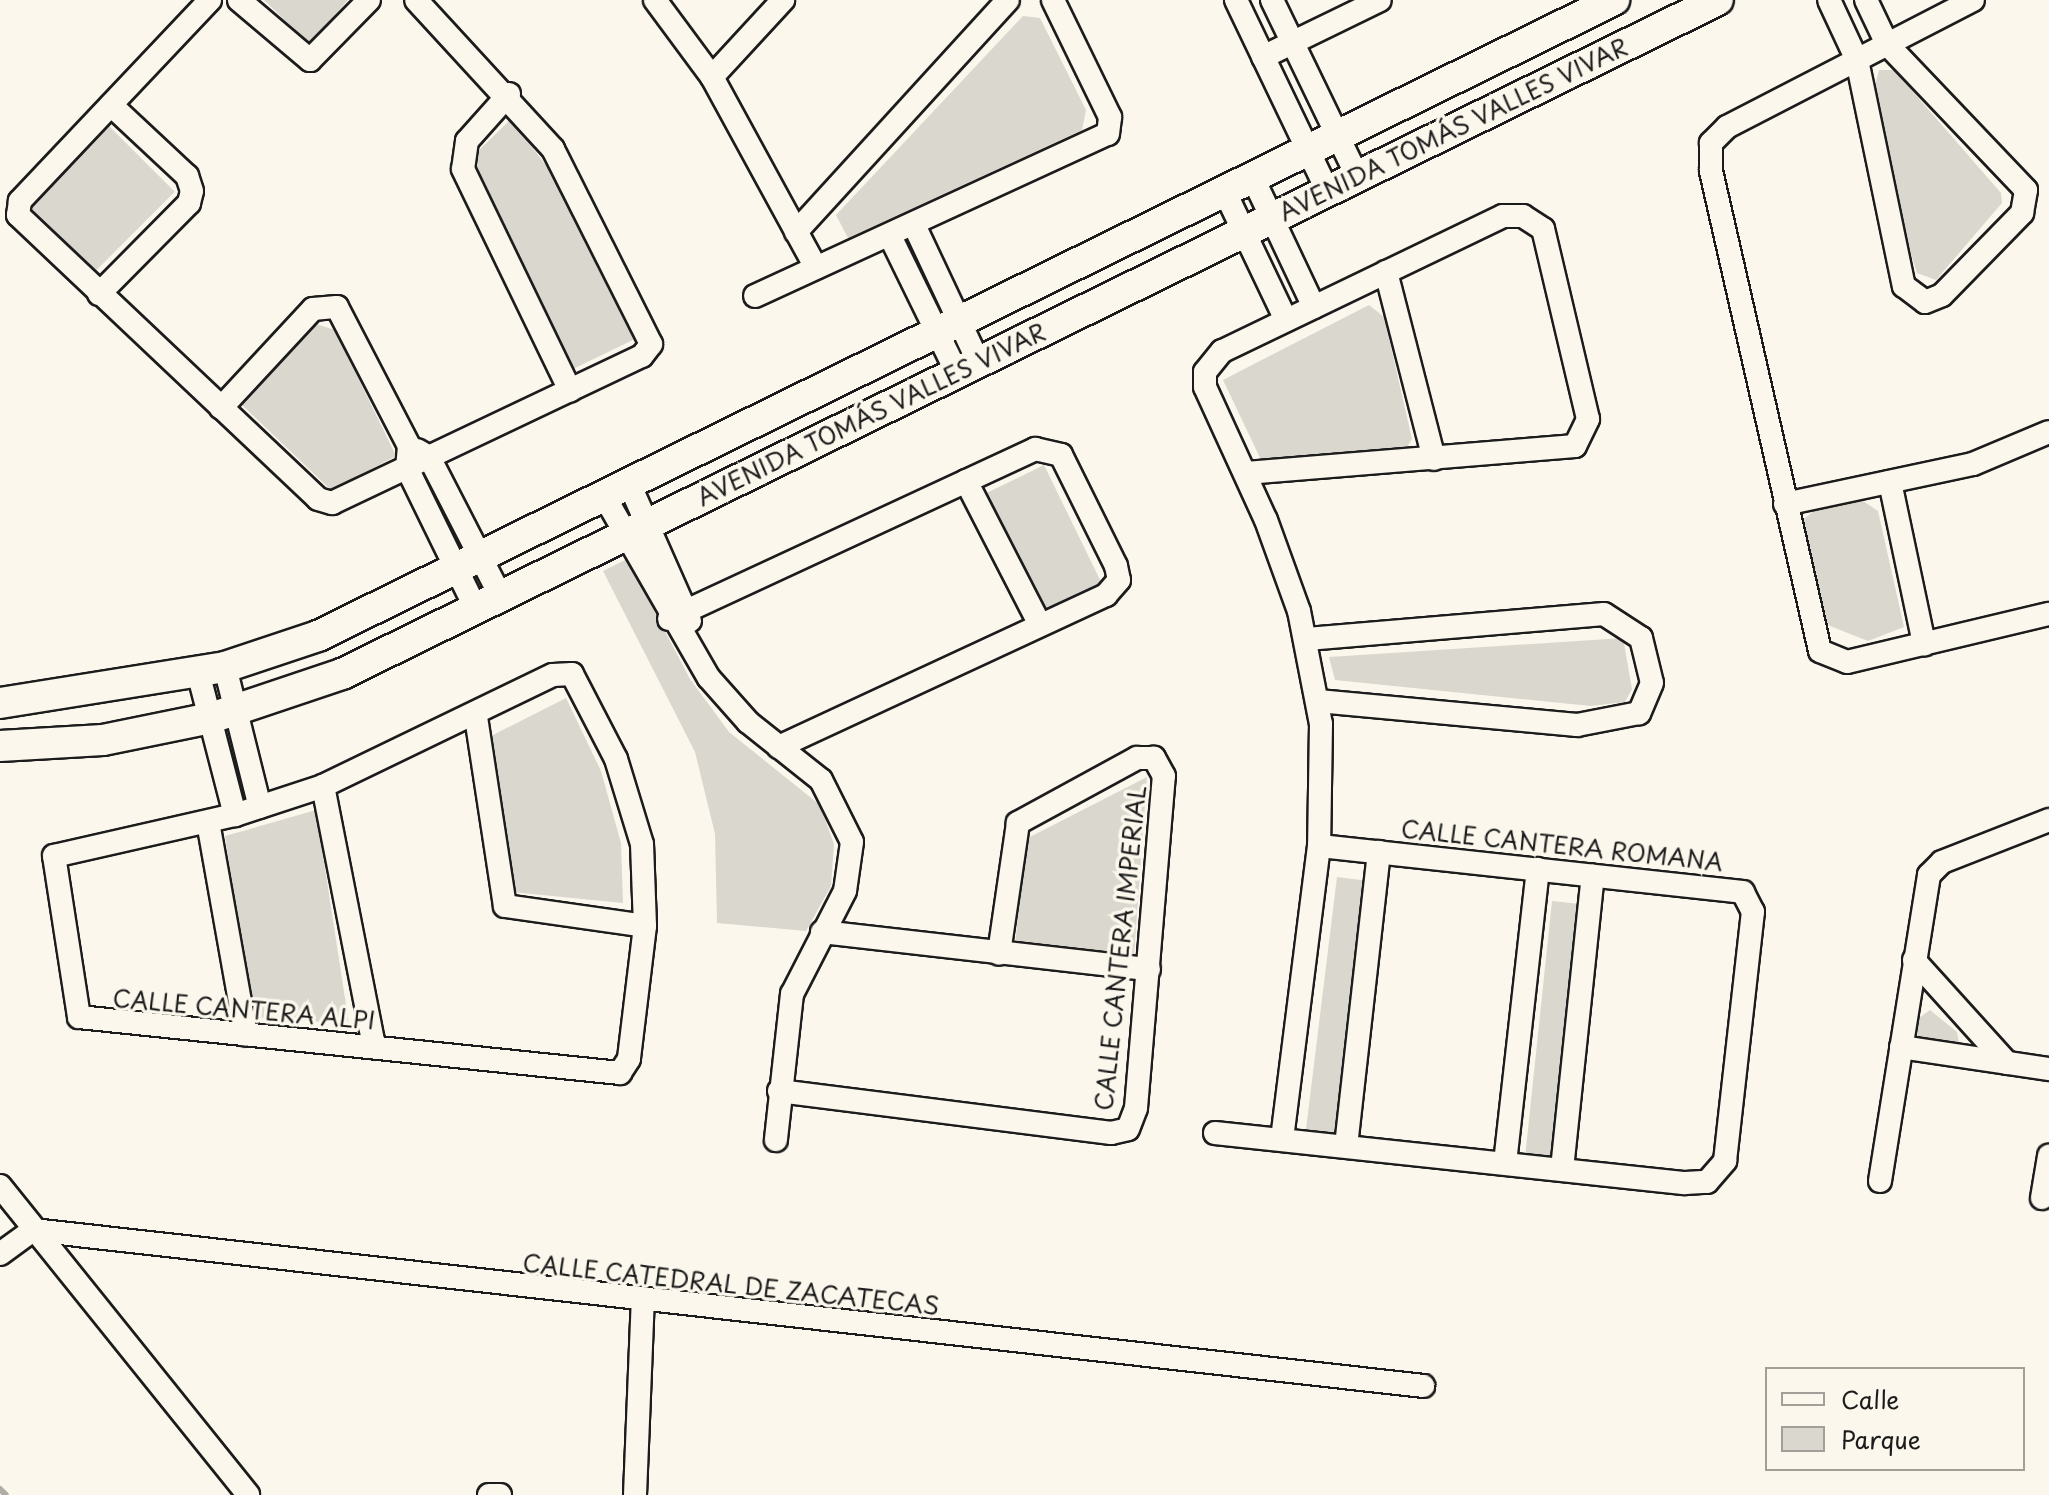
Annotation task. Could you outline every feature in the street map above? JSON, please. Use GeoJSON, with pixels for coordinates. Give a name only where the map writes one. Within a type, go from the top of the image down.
{"type":"FeatureCollection","features":[{"type":"Feature","properties":{"kind":"main road","name":"AVENIDA TOMÁS VALLES VIVAR"},"geometry":{"type":"LineString","coordinates":[[0,703],[212,669],[318,636],[469,566],[615,488],[1614,0]]}},
{"type":"Feature","properties":{"kind":"main road","name":"AVENIDA TOMÁS VALLES VIVAR"},"geometry":{"type":"LineString","coordinates":[[0,746],[103,740],[224,715],[304,690],[489,605],[967,366],[1718,0]]}},
{"type":"Feature","properties":{"kind":"street"},"geometry":{"type":"LineString","coordinates":[[210,0],[18,208],[25,226],[324,503],[408,457],[429,457],[642,356],[651,338],[577,187],[509,94],[416,0]]}},
{"type":"Feature","properties":{"kind":"street"},"geometry":{"type":"LineString","coordinates":[[239,0],[310,60],[369,0]]}},
{"type":"Feature","properties":{"kind":"street"},"geometry":{"type":"LineString","coordinates":[[655,0],[712,77],[816,268]]}},
{"type":"Feature","properties":{"kind":"street"},"geometry":{"type":"LineString","coordinates":[[712,77],[783,0]]}},
{"type":"Feature","properties":{"kind":"street"},"geometry":{"type":"LineString","coordinates":[[796,232],[1008,0]]}},
{"type":"Feature","properties":{"kind":"street"},"geometry":{"type":"LineString","coordinates":[[755,296],[1108,134],[1110,117],[1053,0]]}},
{"type":"Feature","properties":{"kind":"street"},"geometry":{"type":"LineString","coordinates":[[1236,0],[1327,190]]}},
{"type":"Feature","properties":{"kind":"street"},"geometry":{"type":"LineString","coordinates":[[1272,0],[1357,176]]}},
{"type":"Feature","properties":{"kind":"street"},"geometry":{"type":"LineString","coordinates":[[1263,57],[1380,0]]}},
{"type":"Feature","properties":{"kind":"street"},"geometry":{"type":"LineString","coordinates":[[1832,1],[1857,60],[1904,286],[1916,300],[1934,300],[2022,213],[2026,190],[1887,44],[1866,0]]}},
{"type":"Feature","properties":{"kind":"street"},"geometry":{"type":"LineString","coordinates":[[1973,0],[1727,127],[1711,143],[1813,636],[1826,659],[1847,662],[2049,614]]}},
{"type":"Feature","properties":{"kind":"street"},"geometry":{"type":"LineString","coordinates":[[509,94],[467,141],[463,169],[570,390]]}},
{"type":"Feature","properties":{"kind":"street"},"geometry":{"type":"LineString","coordinates":[[99,294],[189,203],[192,191],[187,176],[111,105]]}},
{"type":"Feature","properties":{"kind":"street"},"geometry":{"type":"LineString","coordinates":[[1252,176],[1314,307]]}},
{"type":"Feature","properties":{"kind":"street"},"geometry":{"type":"LineString","coordinates":[[1224,190],[1286,320]]}},
{"type":"Feature","properties":{"kind":"street"},"geometry":{"type":"LineString","coordinates":[[1246,473],[1566,450],[1581,440],[1586,407],[1547,240],[1535,221],[1503,216],[1215,355],[1205,372],[1205,387],[1246,473],[1307,639],[1318,701],[1319,846],[1282,1139]]}},
{"type":"Feature","properties":{"kind":"street"},"geometry":{"type":"LineString","coordinates":[[914,225],[944,288],[947,325]]}},
{"type":"Feature","properties":{"kind":"street"},"geometry":{"type":"LineString","coordinates":[[890,236],[920,298],[947,325],[967,366]]}},
{"type":"Feature","properties":{"kind":"street"},"geometry":{"type":"LineString","coordinates":[[1259,262],[1286,249]]}},
{"type":"Feature","properties":{"kind":"street"},"geometry":{"type":"LineString","coordinates":[[1386,272],[1434,459]]}},
{"type":"Feature","properties":{"kind":"street"},"geometry":{"type":"LineString","coordinates":[[920,298],[944,288]]}},
{"type":"Feature","properties":{"kind":"street"},"geometry":{"type":"LineString","coordinates":[[221,408],[313,309],[329,305],[344,313],[438,530],[469,566],[489,605]]}},
{"type":"Feature","properties":{"kind":"street"},"geometry":{"type":"LineString","coordinates":[[1785,504],[1996,458],[2049,432]]}},
{"type":"Feature","properties":{"kind":"street"},"geometry":{"type":"LineString","coordinates":[[669,619],[1035,449],[1061,455],[1119,580],[1106,595],[779,747]]}},
{"type":"Feature","properties":{"kind":"street"},"geometry":{"type":"LineString","coordinates":[[429,457],[461,519],[469,566]]}},
{"type":"Feature","properties":{"kind":"street"},"geometry":{"type":"LineString","coordinates":[[966,481],[1040,625]]}},
{"type":"Feature","properties":{"kind":"street"},"geometry":{"type":"LineString","coordinates":[[1890,482],[1924,644]]}},
{"type":"Feature","properties":{"kind":"street"},"geometry":{"type":"LineString","coordinates":[[615,488],[636,530],[642,568],[669,619],[727,703],[834,797],[852,842],[852,870],[792,994],[776,1140]]}},
{"type":"Feature","properties":{"kind":"street"},"geometry":{"type":"LineString","coordinates":[[438,530],[461,519]]}},
{"type":"Feature","properties":{"kind":"street"},"geometry":{"type":"LineString","coordinates":[[636,530],[664,557],[690,610],[691,647]]}},
{"type":"Feature","properties":{"kind":"street"},"geometry":{"type":"LineString","coordinates":[[642,568],[664,557]]}},
{"type":"Feature","properties":{"kind":"street"},"geometry":{"type":"LineString","coordinates":[[1307,639],[1604,614],[1641,638],[1652,683],[1639,713],[1577,725],[1318,701]]}},
{"type":"Feature","properties":{"kind":"street"},"geometry":{"type":"LineString","coordinates":[[212,669],[224,715],[221,753],[235,815]]}},
{"type":"Feature","properties":{"kind":"street","name":"CALLE CANTERA ALPI"},"geometry":{"type":"LineString","coordinates":[[572,674],[579,682],[632,803],[647,892],[629,1059],[620,1073],[89,1021],[74,1006],[54,856],[235,815],[323,786],[476,717],[553,675],[572,674]]}},
{"type":"Feature","properties":{"kind":"street"},"geometry":{"type":"LineString","coordinates":[[224,715],[246,745],[260,807]]}},
{"type":"Feature","properties":{"kind":"street"},"geometry":{"type":"LineString","coordinates":[[476,717],[505,906],[645,926]]}},
{"type":"Feature","properties":{"kind":"street"},"geometry":{"type":"LineString","coordinates":[[221,753],[246,745]]}},
{"type":"Feature","properties":{"kind":"street","name":"CALLE CANTERA IMPERIAL"},"geometry":{"type":"LineString","coordinates":[[779,1091],[1122,1132],[1136,1108],[1149,969],[1164,776],[1154,758],[1137,758],[1018,823],[999,954]]}},
{"type":"Feature","properties":{"kind":"street"},"geometry":{"type":"LineString","coordinates":[[323,786],[374,1047]]}},
{"type":"Feature","properties":{"kind":"street"},"geometry":{"type":"LineString","coordinates":[[1880,1181],[1914,960],[1934,868],[2049,820]]}},
{"type":"Feature","properties":{"kind":"street"},"geometry":{"type":"LineString","coordinates":[[208,822],[246,1035]]}},
{"type":"Feature","properties":{"kind":"street","name":"CALLE CANTERA ROMANA"},"geometry":{"type":"LineString","coordinates":[[1215,1133],[1685,1183],[1719,1174],[1751,928],[1751,905],[1732,888],[1319,846]]}},
{"type":"Feature","properties":{"kind":"street"},"geometry":{"type":"LineString","coordinates":[[1346,1146],[1379,852]]}},
{"type":"Feature","properties":{"kind":"street"},"geometry":{"type":"LineString","coordinates":[[1505,1163],[1538,869]]}},
{"type":"Feature","properties":{"kind":"street"},"geometry":{"type":"LineString","coordinates":[[1562,1169],[1593,876]]}},
{"type":"Feature","properties":{"kind":"street"},"geometry":{"type":"LineString","coordinates":[[822,932],[1149,969]]}},
{"type":"Feature","properties":{"kind":"street"},"geometry":{"type":"LineString","coordinates":[[1914,960],[2007,1063]]}},
{"type":"Feature","properties":{"kind":"street"},"geometry":{"type":"LineString","coordinates":[[1901,1047],[2049,1069]]}},
{"type":"Feature","properties":{"kind":"street"},"geometry":{"type":"LineString","coordinates":[[2042,1198],[2049,1156]]}},
{"type":"Feature","properties":{"kind":"street"},"geometry":{"type":"LineString","coordinates":[[0,1186],[248,1495]]}},
{"type":"Feature","properties":{"kind":"street"},"geometry":{"type":"LineString","coordinates":[[0,1254],[33,1230]]}},
{"type":"Feature","properties":{"kind":"street","name":"CALLE CATEDRAL DE ZACATECAS"},"geometry":{"type":"LineString","coordinates":[[33,1230],[1423,1386]]}},
{"type":"Feature","properties":{"kind":"street"},"geometry":{"type":"LineString","coordinates":[[635,1495],[643,1300]]}},
{"type":"Feature","properties":{"kind":"street"},"geometry":{"type":"LineString","coordinates":[[489,1495],[500,1495]]}},
{"type":"Feature","properties":{"kind":"green space"},"geometry":{"type":"Polygon","coordinates":[[[264,0],[348,0],[309,44],[264,0]]]}},
{"type":"Feature","properties":{"kind":"green space"},"geometry":{"type":"Polygon","coordinates":[[[1023,16],[1040,18],[1086,110],[1082,130],[848,238],[836,215],[1023,16]]]}},
{"type":"Feature","properties":{"kind":"green space"},"geometry":{"type":"Polygon","coordinates":[[[1879,70],[1894,70],[2001,193],[2002,203],[1936,280],[1917,273],[1912,257],[1873,93],[1879,70]]]}},
{"type":"Feature","properties":{"kind":"green space"},"geometry":{"type":"Polygon","coordinates":[[[511,119],[566,192],[639,337],[569,371],[469,160],[511,119]]]}},
{"type":"Feature","properties":{"kind":"green space"},"geometry":{"type":"Polygon","coordinates":[[[109,126],[175,192],[91,275],[26,209],[109,126]]]}},
{"type":"Feature","properties":{"kind":"green space"},"geometry":{"type":"Polygon","coordinates":[[[1369,305],[1384,317],[1412,439],[1401,456],[1263,464],[1223,380],[1369,305]]]}},
{"type":"Feature","properties":{"kind":"green space"},"geometry":{"type":"Polygon","coordinates":[[[316,324],[335,330],[396,456],[331,490],[242,405],[316,324]]]}},
{"type":"Feature","properties":{"kind":"green space"},"geometry":{"type":"Polygon","coordinates":[[[1044,465],[1104,587],[1045,616],[986,493],[1044,465]]]}},
{"type":"Feature","properties":{"kind":"green space"},"geometry":{"type":"Polygon","coordinates":[[[1860,499],[1878,511],[1904,627],[1868,641],[1830,626],[1819,611],[1799,523],[1816,509],[1860,499]]]}},
{"type":"Feature","properties":{"kind":"green space"},"geometry":{"type":"Polygon","coordinates":[[[627,559],[690,679],[729,732],[820,805],[834,844],[831,886],[806,931],[717,923],[715,834],[695,752],[603,571],[627,559]]]}},
{"type":"Feature","properties":{"kind":"green space"},"geometry":{"type":"Polygon","coordinates":[[[1623,638],[1632,689],[1625,702],[1591,706],[1335,680],[1329,657],[1623,638]]]}},
{"type":"Feature","properties":{"kind":"green space"},"geometry":{"type":"Polygon","coordinates":[[[566,698],[601,771],[621,843],[623,903],[512,892],[489,737],[566,698]]]}},
{"type":"Feature","properties":{"kind":"green space"},"geometry":{"type":"Polygon","coordinates":[[[1147,777],[1134,955],[1015,945],[1026,839],[1147,777]]]}},
{"type":"Feature","properties":{"kind":"green space"},"geometry":{"type":"Polygon","coordinates":[[[316,810],[349,1024],[252,1017],[225,836],[316,810]]]}},
{"type":"Feature","properties":{"kind":"green space"},"geometry":{"type":"Polygon","coordinates":[[[1337,877],[1369,881],[1337,1139],[1305,1135],[1337,877]]]}},
{"type":"Feature","properties":{"kind":"green space"},"geometry":{"type":"Polygon","coordinates":[[[1552,901],[1580,904],[1553,1163],[1525,1161],[1552,901]]]}},
{"type":"Feature","properties":{"kind":"green space"},"geometry":{"type":"Polygon","coordinates":[[[1930,1010],[1957,1032],[1960,1048],[1918,1040],[1916,1020],[1930,1010]]]}},
{"type":"Feature","properties":{"kind":"waterway"},"geometry":{"type":"LineString","coordinates":[[0,1489],[6,1495]]}}]}
